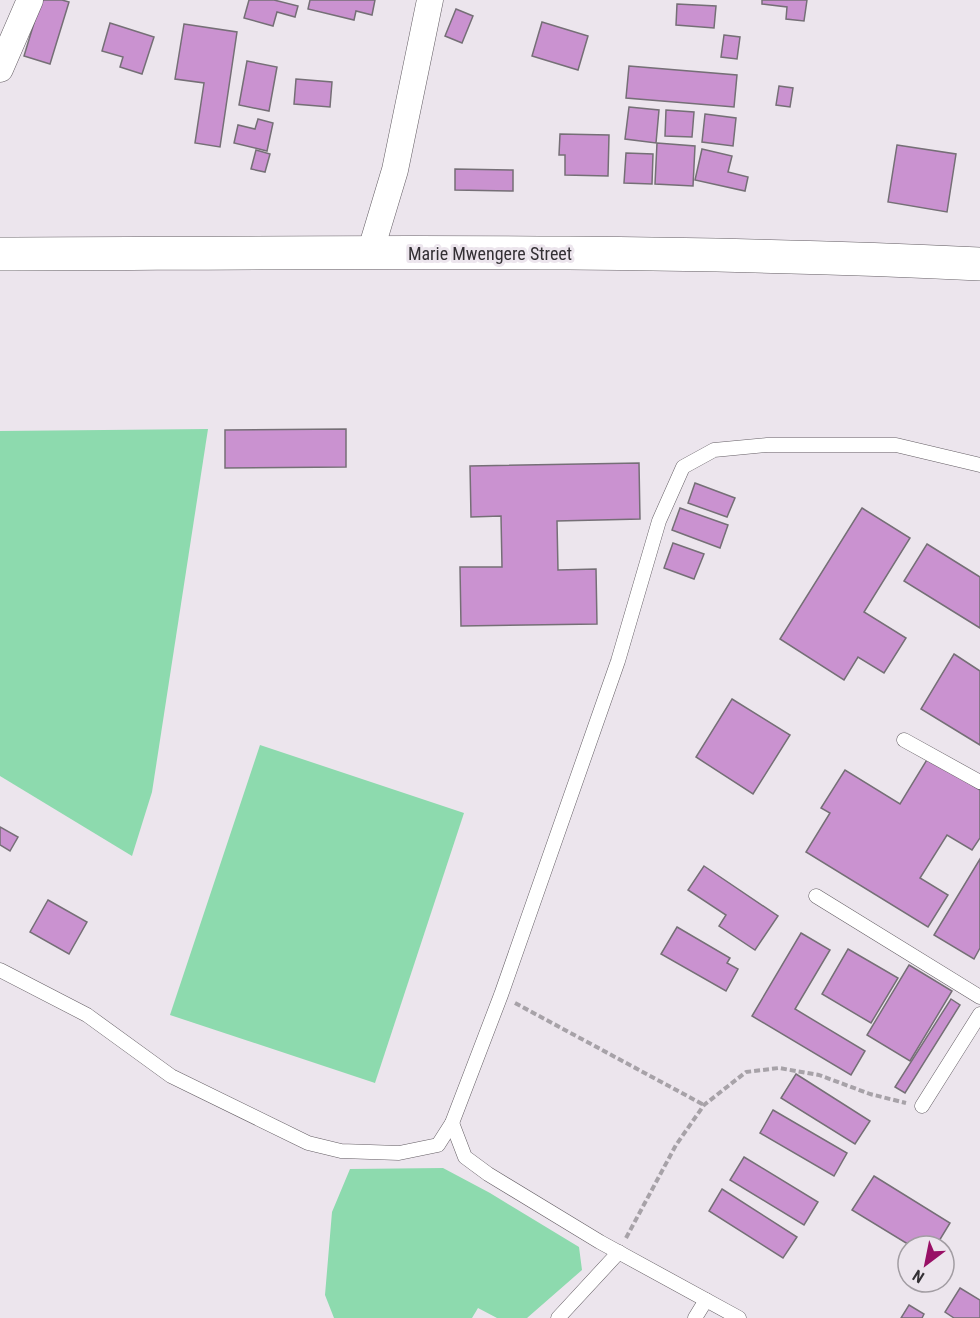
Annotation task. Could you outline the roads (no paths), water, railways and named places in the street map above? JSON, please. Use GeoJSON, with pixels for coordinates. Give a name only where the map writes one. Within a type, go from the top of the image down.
{"type":"FeatureCollection","features":[{"type":"Feature","properties":{"kind":"main road","name":"Marie Mwengere Street"},"geometry":{"type":"LineString","coordinates":[[0,254],[370,253],[831,256],[980,264]]}},
{"type":"Feature","properties":{"kind":"street"},"geometry":{"type":"LineString","coordinates":[[0,69],[30,0]]}},
{"type":"Feature","properties":{"kind":"street"},"geometry":{"type":"LineString","coordinates":[[370,253],[395,170],[430,0]]}},
{"type":"Feature","properties":{"kind":"lane"},"geometry":{"type":"LineString","coordinates":[[0,970],[87,1015],[171,1076],[308,1143],[341,1151],[399,1153],[438,1144],[452,1123],[501,995],[618,661],[659,521],[683,467],[714,450],[767,445],[896,445],[980,465]]}},
{"type":"Feature","properties":{"kind":"lane"},"geometry":{"type":"LineString","coordinates":[[904,740],[980,782]]}},
{"type":"Feature","properties":{"kind":"lane"},"geometry":{"type":"LineString","coordinates":[[816,896],[980,997]]}},
{"type":"Feature","properties":{"kind":"lane"},"geometry":{"type":"LineString","coordinates":[[922,1106],[980,1014]]}},
{"type":"Feature","properties":{"kind":"lane"},"geometry":{"type":"LineString","coordinates":[[452,1123],[465,1157],[488,1174],[618,1252],[739,1318]]}},
{"type":"Feature","properties":{"kind":"lane"},"geometry":{"type":"LineString","coordinates":[[558,1318],[618,1252]]}},
{"type":"Feature","properties":{"kind":"lane"},"geometry":{"type":"LineString","coordinates":[[695,1318],[706,1300]]}}]}
